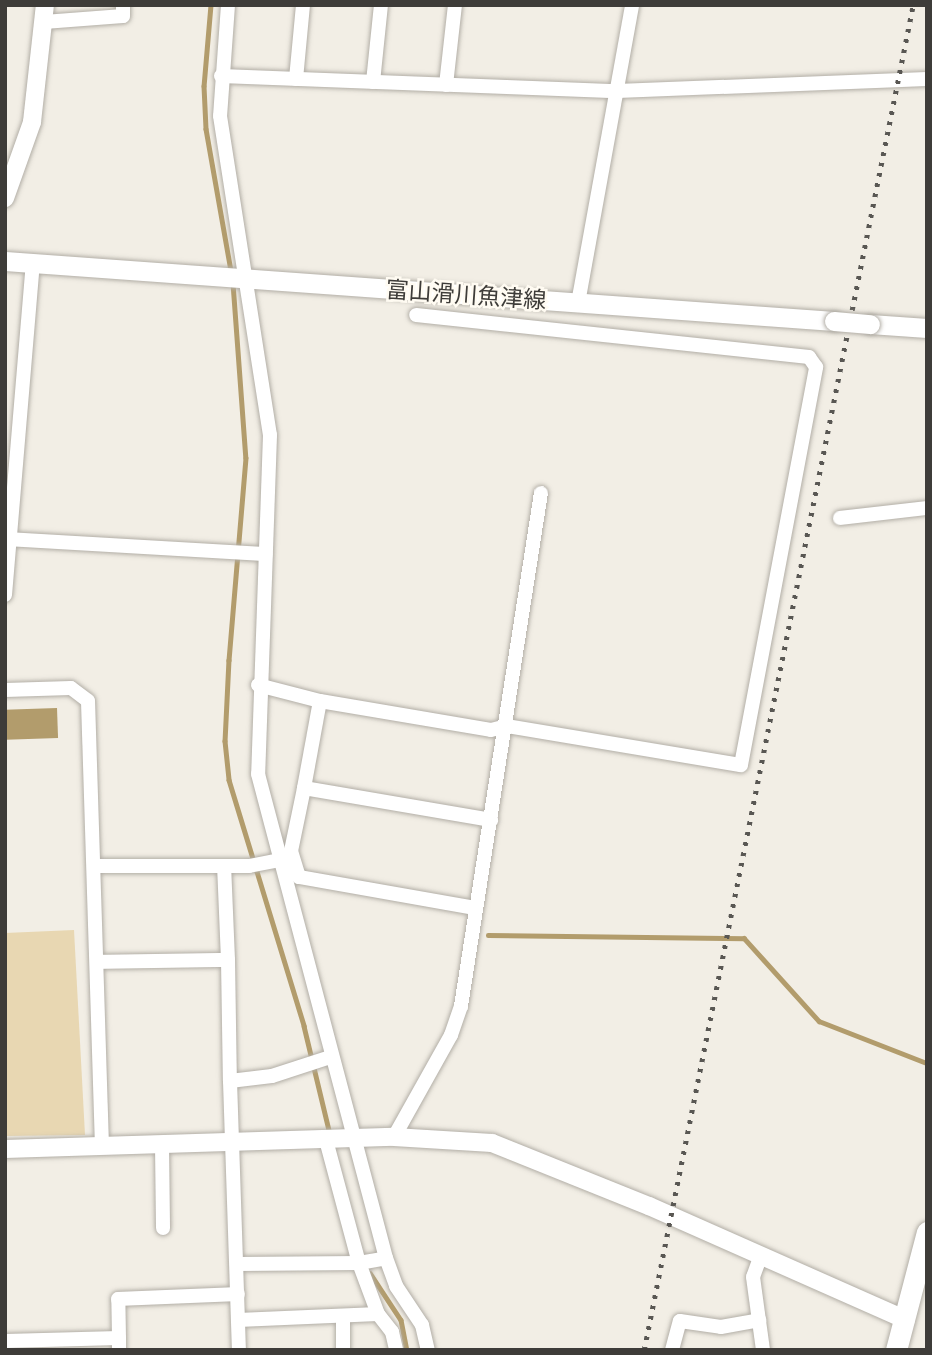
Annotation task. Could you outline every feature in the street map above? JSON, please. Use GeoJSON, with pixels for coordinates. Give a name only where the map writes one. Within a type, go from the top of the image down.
{"type":"FeatureCollection","features":[{"type":"Feature","properties":{"kind":"main road","name":"富山滑川魚津線"},"geometry":{"type":"LineString","coordinates":[[5,261],[927,328]]}},
{"type":"Feature","properties":{"kind":"main road"},"geometry":{"type":"LineString","coordinates":[[899,1349],[923,1266],[927,1232]]}},
{"type":"Feature","properties":{"kind":"street"},"geometry":{"type":"LineString","coordinates":[[5,198],[32,122],[45,14],[123,16],[123,5]]}},
{"type":"Feature","properties":{"kind":"street"},"geometry":{"type":"LineString","coordinates":[[228,5],[220,76],[220,116],[270,435],[258,685],[258,774],[351,1139],[386,1258],[396,1286],[422,1325],[428,1350]]}},
{"type":"Feature","properties":{"kind":"street"},"geometry":{"type":"LineString","coordinates":[[296,79],[303,5]]}},
{"type":"Feature","properties":{"kind":"street"},"geometry":{"type":"LineString","coordinates":[[373,82],[381,5]]}},
{"type":"Feature","properties":{"kind":"street"},"geometry":{"type":"LineString","coordinates":[[446,85],[455,5]]}},
{"type":"Feature","properties":{"kind":"street"},"geometry":{"type":"LineString","coordinates":[[578,303],[632,5]]}},
{"type":"Feature","properties":{"kind":"street"},"geometry":{"type":"LineString","coordinates":[[220,76],[617,91],[927,79]]}},
{"type":"Feature","properties":{"kind":"street"},"geometry":{"type":"LineString","coordinates":[[5,596],[7,539],[33,263]]}},
{"type":"Feature","properties":{"kind":"street"},"geometry":{"type":"LineString","coordinates":[[258,685],[320,701],[491,730],[507,726],[741,765],[816,367],[802,354],[416,315]]}},
{"type":"Feature","properties":{"kind":"street"},"geometry":{"type":"LineString","coordinates":[[394,1137],[451,1035],[461,1006],[507,726],[541,493]]}},
{"type":"Feature","properties":{"kind":"street"},"geometry":{"type":"LineString","coordinates":[[840,518],[927,508]]}},
{"type":"Feature","properties":{"kind":"street"},"geometry":{"type":"LineString","coordinates":[[7,539],[266,554]]}},
{"type":"Feature","properties":{"kind":"street"},"geometry":{"type":"LineString","coordinates":[[5,690],[71,688],[88,701],[102,1147]]}},
{"type":"Feature","properties":{"kind":"street"},"geometry":{"type":"LineString","coordinates":[[320,701],[291,851],[299,877],[475,908]]}},
{"type":"Feature","properties":{"kind":"street"},"geometry":{"type":"LineString","coordinates":[[304,788],[491,820]]}},
{"type":"Feature","properties":{"kind":"street"},"geometry":{"type":"LineString","coordinates":[[94,866],[224,866],[280,860]]}},
{"type":"Feature","properties":{"kind":"street"},"geometry":{"type":"LineString","coordinates":[[224,866],[230,1081],[235,1144],[239,1350]]}},
{"type":"Feature","properties":{"kind":"street"},"geometry":{"type":"LineString","coordinates":[[97,962],[228,961]]}},
{"type":"Feature","properties":{"kind":"street"},"geometry":{"type":"LineString","coordinates":[[230,1081],[272,1076],[330,1057]]}},
{"type":"Feature","properties":{"kind":"street"},"geometry":{"type":"LineString","coordinates":[[5,1149],[394,1137],[492,1143],[761,1255],[906,1320]]}},
{"type":"Feature","properties":{"kind":"street"},"geometry":{"type":"LineString","coordinates":[[326,1140],[359,1264],[378,1314],[392,1332],[396,1350]]}},
{"type":"Feature","properties":{"kind":"street"},"geometry":{"type":"LineString","coordinates":[[162,1146],[163,1228]]}},
{"type":"Feature","properties":{"kind":"street"},"geometry":{"type":"LineString","coordinates":[[761,1255],[753,1277],[764,1350]]}},
{"type":"Feature","properties":{"kind":"street"},"geometry":{"type":"LineString","coordinates":[[237,1264],[359,1264],[386,1258]]}},
{"type":"Feature","properties":{"kind":"street"},"geometry":{"type":"LineString","coordinates":[[5,1341],[119,1344],[118,1299],[238,1294]]}},
{"type":"Feature","properties":{"kind":"street"},"geometry":{"type":"LineString","coordinates":[[238,1320],[378,1314]]}},
{"type":"Feature","properties":{"kind":"street"},"geometry":{"type":"LineString","coordinates":[[343,1316],[343,1350]]}},
{"type":"Feature","properties":{"kind":"street"},"geometry":{"type":"LineString","coordinates":[[672,1350],[680,1321],[721,1327],[759,1320]]}},
{"type":"Feature","properties":{"kind":"shaded area"},"geometry":{"type":"Polygon","coordinates":[[[57,708],[58,738],[6,740],[5,710],[57,708]]]}},
{"type":"Feature","properties":{"kind":"shaded area"},"geometry":{"type":"Polygon","coordinates":[[[74,930],[85,1135],[5,1136],[5,933],[74,930]]]}},
{"type":"Feature","properties":{"kind":"waterway"},"geometry":{"type":"LineString","coordinates":[[211,5],[204,86],[206,129],[231,271]]}},
{"type":"Feature","properties":{"kind":"waterway"},"geometry":{"type":"LineString","coordinates":[[233,283],[246,458],[229,660],[225,741],[229,780],[304,1026],[330,1134]]}},
{"type":"Feature","properties":{"kind":"waterway"},"geometry":{"type":"LineString","coordinates":[[488,935],[744,938],[819,1021],[924,1062]]}},
{"type":"Feature","properties":{"kind":"waterway"},"geometry":{"type":"LineString","coordinates":[[370,1273],[401,1320],[407,1350]]}},
{"type":"Feature","properties":{"kind":"railway"},"geometry":{"type":"LineString","coordinates":[[644,1350],[913,5]]}}]}
